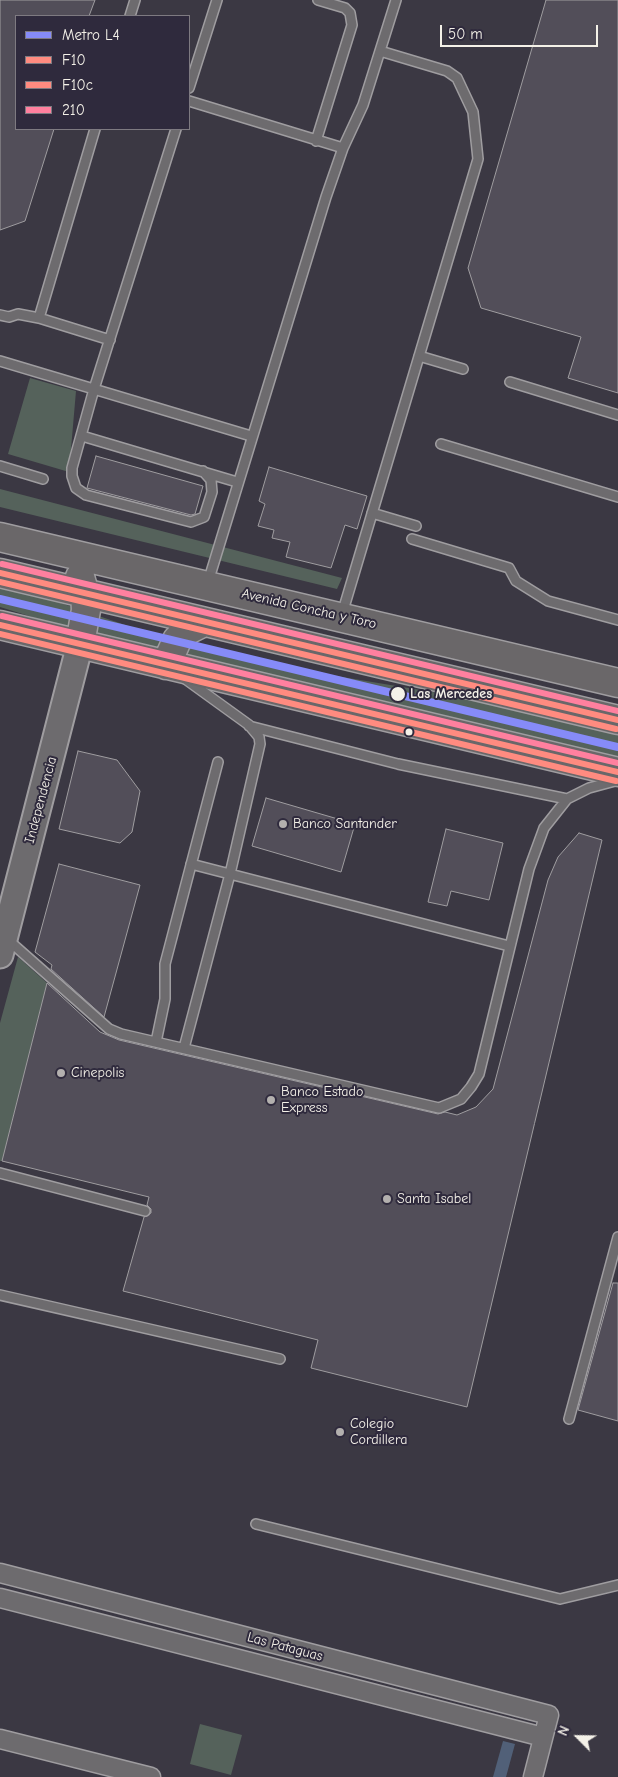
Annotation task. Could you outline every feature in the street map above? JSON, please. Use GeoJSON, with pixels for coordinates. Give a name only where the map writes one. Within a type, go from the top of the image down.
{"type":"FeatureCollection","features":[{"type":"Feature","properties":{"kind":"main road","name":"Avenida Concha y Toro"},"geometry":{"type":"LineString","coordinates":[[0,537],[492,651],[618,683]]}},
{"type":"Feature","properties":{"kind":"main road"},"geometry":{"type":"LineString","coordinates":[[68,552],[85,594],[85,628],[80,644]]}},
{"type":"Feature","properties":{"kind":"main road"},"geometry":{"type":"LineString","coordinates":[[0,574],[613,719]]}},
{"type":"Feature","properties":{"kind":"main road"},"geometry":{"type":"LineString","coordinates":[[166,665],[177,640],[186,631],[204,622]]}},
{"type":"Feature","properties":{"kind":"main road"},"geometry":{"type":"LineString","coordinates":[[0,625],[618,772]]}},
{"type":"Feature","properties":{"kind":"main road"},"geometry":{"type":"LineString","coordinates":[[492,651],[613,719]]}},
{"type":"Feature","properties":{"kind":"street","name":"Independencia"},"geometry":{"type":"LineString","coordinates":[[2,946],[80,644]]}},
{"type":"Feature","properties":{"kind":"street","name":"Las Pataguas"},"geometry":{"type":"LineString","coordinates":[[0,1573],[549,1715],[533,1777]]}},
{"type":"Feature","properties":{"kind":"street","name":"Las Pataguas"},"geometry":{"type":"LineString","coordinates":[[0,1598],[543,1737]]}},
{"type":"Feature","properties":{"kind":"street"},"geometry":{"type":"LineString","coordinates":[[0,1739],[93,1770],[151,1777]]}},
{"type":"Feature","properties":{"kind":"lane"},"geometry":{"type":"LineString","coordinates":[[130,15],[135,0]]}},
{"type":"Feature","properties":{"kind":"lane"},"geometry":{"type":"LineString","coordinates":[[190,85],[217,0]]}},
{"type":"Feature","properties":{"kind":"lane"},"geometry":{"type":"LineString","coordinates":[[316,141],[352,25],[346,4],[318,0]]}},
{"type":"Feature","properties":{"kind":"lane"},"geometry":{"type":"LineString","coordinates":[[207,585],[237,482],[343,148],[364,106],[396,0]]}},
{"type":"Feature","properties":{"kind":"lane"},"geometry":{"type":"LineString","coordinates":[[341,616],[478,159],[473,112],[457,78],[447,71],[380,51]]}},
{"type":"Feature","properties":{"kind":"lane"},"geometry":{"type":"LineString","coordinates":[[190,101],[343,148]]}},
{"type":"Feature","properties":{"kind":"lane"},"geometry":{"type":"LineString","coordinates":[[39,318],[95,130]]}},
{"type":"Feature","properties":{"kind":"lane"},"geometry":{"type":"LineString","coordinates":[[176,130],[94,388],[72,476],[76,488],[86,494],[196,521],[204,516],[212,492],[211,480],[203,471]]}},
{"type":"Feature","properties":{"kind":"lane"},"geometry":{"type":"LineString","coordinates":[[0,315],[10,317],[18,314],[39,318],[110,340]]}},
{"type":"Feature","properties":{"kind":"lane"},"geometry":{"type":"LineString","coordinates":[[419,356],[463,369]]}},
{"type":"Feature","properties":{"kind":"lane"},"geometry":{"type":"LineString","coordinates":[[0,361],[252,436]]}},
{"type":"Feature","properties":{"kind":"lane"},"geometry":{"type":"LineString","coordinates":[[510,382],[618,415]]}},
{"type":"Feature","properties":{"kind":"lane"},"geometry":{"type":"LineString","coordinates":[[82,436],[237,482]]}},
{"type":"Feature","properties":{"kind":"lane"},"geometry":{"type":"LineString","coordinates":[[441,444],[618,497]]}},
{"type":"Feature","properties":{"kind":"lane"},"geometry":{"type":"LineString","coordinates":[[0,466],[43,479]]}},
{"type":"Feature","properties":{"kind":"lane"},"geometry":{"type":"LineString","coordinates":[[372,513],[416,526]]}},
{"type":"Feature","properties":{"kind":"lane"},"geometry":{"type":"LineString","coordinates":[[412,540],[508,568],[516,580],[548,600],[618,620]]}},
{"type":"Feature","properties":{"kind":"lane"},"geometry":{"type":"LineString","coordinates":[[166,665],[249,726],[259,737],[260,744],[230,874],[184,1048]]}},
{"type":"Feature","properties":{"kind":"lane"},"geometry":{"type":"LineString","coordinates":[[249,726],[398,764],[567,799]]}},
{"type":"Feature","properties":{"kind":"lane"},"geometry":{"type":"LineString","coordinates":[[156,1042],[165,999],[165,964],[218,762]]}},
{"type":"Feature","properties":{"kind":"lane"},"geometry":{"type":"LineString","coordinates":[[2,946],[110,1029],[156,1042],[439,1108],[461,1099],[472,1088],[479,1074],[509,946],[537,844],[549,821],[567,799],[589,788],[618,780]]}},
{"type":"Feature","properties":{"kind":"lane"},"geometry":{"type":"LineString","coordinates":[[191,864],[509,946]]}},
{"type":"Feature","properties":{"kind":"lane"},"geometry":{"type":"LineString","coordinates":[[0,1173],[145,1211]]}},
{"type":"Feature","properties":{"kind":"lane"},"geometry":{"type":"LineString","coordinates":[[569,1419],[618,1237]]}},
{"type":"Feature","properties":{"kind":"lane"},"geometry":{"type":"LineString","coordinates":[[0,1295],[280,1359]]}},
{"type":"Feature","properties":{"kind":"lane"},"geometry":{"type":"LineString","coordinates":[[256,1524],[560,1599],[618,1586]]}},
{"type":"Feature","properties":{"kind":"shaded area"},"geometry":{"type":"Polygon","coordinates":[[[30,378],[76,391],[69,472],[8,454],[30,378]]]}},
{"type":"Feature","properties":{"kind":"shaded area"},"geometry":{"type":"Polygon","coordinates":[[[0,489],[342,578],[337,589],[0,507],[0,489]]]}},
{"type":"Feature","properties":{"kind":"shaded area"},"geometry":{"type":"Polygon","coordinates":[[[0,586],[43,597],[137,629],[312,672],[553,712],[618,728],[618,760],[100,638],[0,607],[0,586]]]}},
{"type":"Feature","properties":{"kind":"shaded area"},"geometry":{"type":"Polygon","coordinates":[[[18,957],[47,983],[2,1161],[0,1161],[0,1023],[18,957]]]}},
{"type":"Feature","properties":{"kind":"shaded area"},"geometry":{"type":"Polygon","coordinates":[[[200,1724],[242,1735],[231,1775],[190,1764],[200,1724]]]}},
{"type":"Feature","properties":{"kind":"water"},"geometry":{"type":"Polygon","coordinates":[[[503,1741],[515,1744],[506,1777],[493,1777],[503,1741]]]}},
{"type":"Feature","properties":{"kind":"building"},"geometry":{"type":"Polygon","coordinates":[[[0,0],[95,0],[89,15],[15,15],[15,130],[54,130],[25,221],[0,230],[0,0]]]}},
{"type":"Feature","properties":{"kind":"building"},"geometry":{"type":"Polygon","coordinates":[[[546,0],[618,0],[618,393],[568,378],[581,337],[481,308],[468,268],[546,0]]]}},
{"type":"Feature","properties":{"kind":"building"},"geometry":{"type":"Polygon","coordinates":[[[96,456],[203,486],[195,514],[191,515],[87,488],[96,456]]]}},
{"type":"Feature","properties":{"kind":"building"},"geometry":{"type":"Polygon","coordinates":[[[269,467],[367,496],[357,529],[345,525],[331,568],[286,557],[290,542],[272,538],[274,530],[258,526],[265,504],[259,501],[269,467]]]}},
{"type":"Feature","properties":{"kind":"building"},"geometry":{"type":"Polygon","coordinates":[[[78,751],[117,760],[140,791],[132,832],[120,843],[59,829],[78,751]]]}},
{"type":"Feature","properties":{"kind":"building"},"geometry":{"type":"Polygon","coordinates":[[[266,798],[355,824],[341,872],[252,846],[266,798]]]}},
{"type":"Feature","properties":{"kind":"building"},"geometry":{"type":"Polygon","coordinates":[[[446,829],[503,843],[489,900],[451,891],[447,906],[428,902],[446,829]]]}},
{"type":"Feature","properties":{"kind":"building"},"geometry":{"type":"Polygon","coordinates":[[[579,833],[602,840],[467,1407],[311,1368],[318,1340],[123,1291],[144,1217],[151,1213],[151,1209],[147,1205],[149,1197],[2,1161],[47,983],[100,1032],[119,1040],[438,1114],[445,1112],[457,1115],[476,1107],[493,1089],[548,880],[558,857],[579,833]]]}},
{"type":"Feature","properties":{"kind":"building"},"geometry":{"type":"Polygon","coordinates":[[[59,864],[140,885],[104,1017],[51,969],[52,965],[35,952],[59,864]]]}},
{"type":"Feature","properties":{"kind":"building"},"geometry":{"type":"Polygon","coordinates":[[[613,1283],[618,1283],[618,1421],[578,1410],[613,1283]]]}},
{"type":"Feature","properties":{"kind":"metro line","name":"L4"},"geometry":{"type":"LineString","coordinates":[[0,599],[618,747]]}},
{"type":"Feature","properties":{"kind":"transit line","name":"210"},"geometry":{"type":"LineString","coordinates":[[2,564],[618,711]]}},
{"type":"Feature","properties":{"kind":"transit line","name":"F10"},"geometry":{"type":"LineString","coordinates":[[0,573],[618,720]]}},
{"type":"Feature","properties":{"kind":"transit line","name":"F10c"},"geometry":{"type":"LineString","coordinates":[[0,582],[616,729]]}},
{"type":"Feature","properties":{"kind":"transit line","name":"210"},"geometry":{"type":"LineString","coordinates":[[2,616],[618,763]]}},
{"type":"Feature","properties":{"kind":"transit line","name":"F10"},"geometry":{"type":"LineString","coordinates":[[0,625],[618,772]]}},
{"type":"Feature","properties":{"kind":"transit line","name":"F10c"},"geometry":{"type":"LineString","coordinates":[[0,634],[616,781]]}},
{"type":"Feature","properties":{"kind":"place","name":"Las Mercedes"},"geometry":{"type":"Point","coordinates":[398,694]}},
{"type":"Feature","properties":{"kind":"place","name":"Banco Santander"},"geometry":{"type":"Point","coordinates":[283,824]}},
{"type":"Feature","properties":{"kind":"place","name":"Cinepolis"},"geometry":{"type":"Point","coordinates":[61,1073]}},
{"type":"Feature","properties":{"kind":"place","name":"Banco Estado Express"},"geometry":{"type":"Point","coordinates":[271,1100]}},
{"type":"Feature","properties":{"kind":"place","name":"Santa Isabel"},"geometry":{"type":"Point","coordinates":[387,1199]}},
{"type":"Feature","properties":{"kind":"place","name":"Colegio Cordillera"},"geometry":{"type":"Point","coordinates":[340,1432]}}]}
